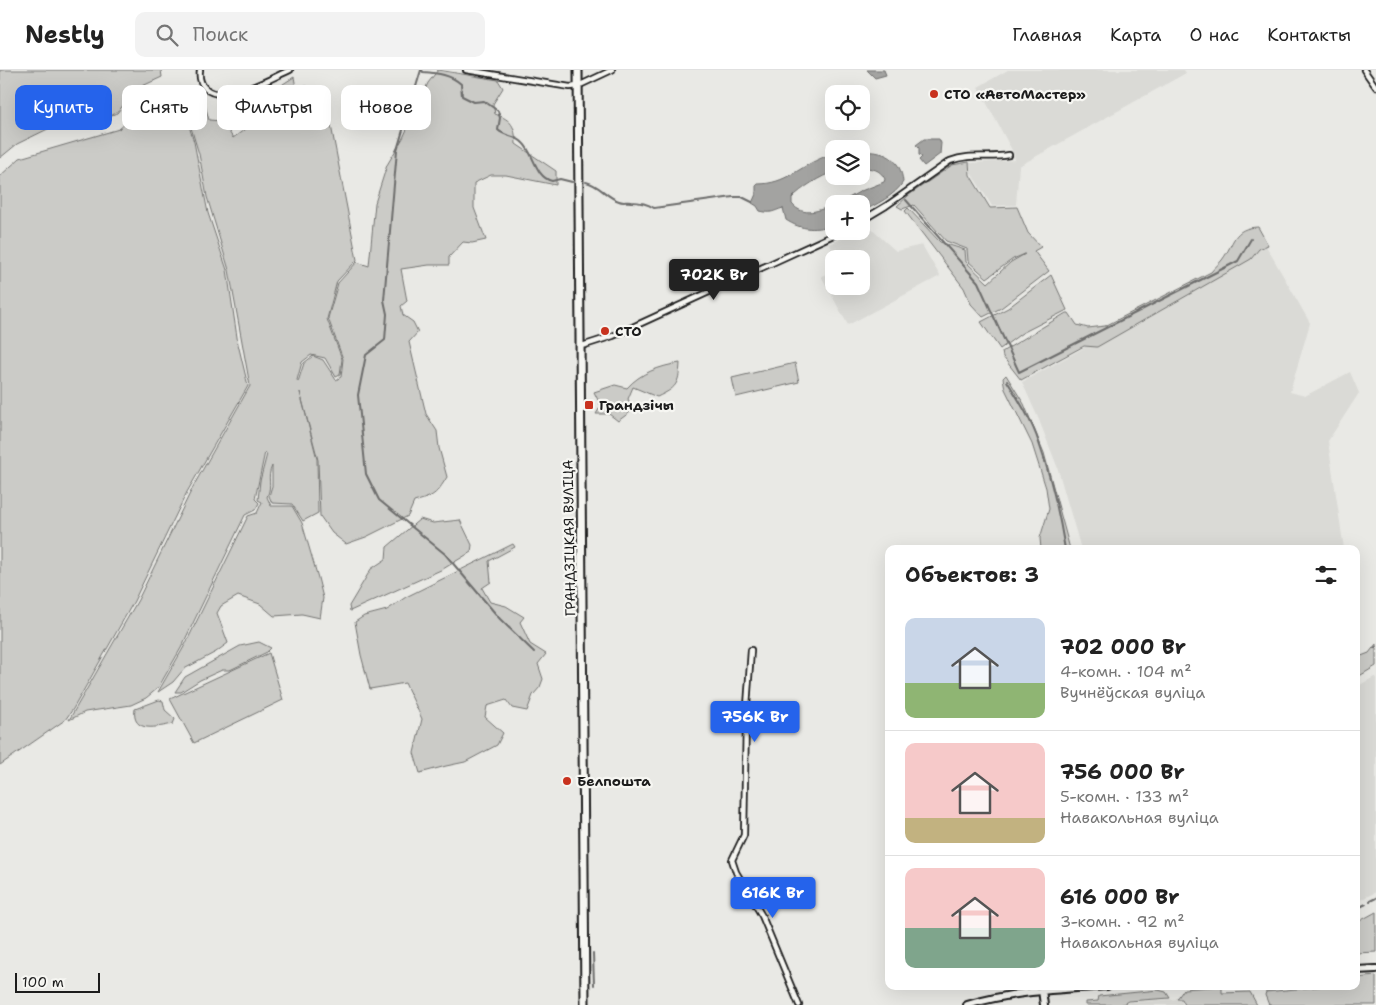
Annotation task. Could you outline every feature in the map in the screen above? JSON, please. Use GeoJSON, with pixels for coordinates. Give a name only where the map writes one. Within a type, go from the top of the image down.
{"type":"FeatureCollection","features":[{"type":"Feature","properties":{"kind":"main road","name":"ГРАНДЗІЦКАЯ ВУЛІЦА"},"geometry":{"type":"LineString","coordinates":[[578,70],[585,1005]]}},
{"type":"Feature","properties":{"kind":"main road"},"geometry":{"type":"LineString","coordinates":[[1360,970],[1376,969]]}},
{"type":"Feature","properties":{"kind":"main road"},"geometry":{"type":"LineString","coordinates":[[967,1005],[997,997],[1042,990],[1044,1005]]}},
{"type":"Feature","properties":{"kind":"street"},"geometry":{"type":"LineString","coordinates":[[200,70],[199,77],[202,84],[210,93],[219,95],[237,93],[290,70]]}},
{"type":"Feature","properties":{"kind":"street"},"geometry":{"type":"LineString","coordinates":[[466,70],[570,87],[578,86],[612,70]]}},
{"type":"Feature","properties":{"kind":"street"},"geometry":{"type":"LineString","coordinates":[[1364,70],[1376,87]]}},
{"type":"Feature","properties":{"kind":"street"},"geometry":{"type":"LineString","coordinates":[[870,216],[950,160],[962,156],[999,157],[1009,155]]}},
{"type":"Feature","properties":{"kind":"street"},"geometry":{"type":"LineString","coordinates":[[580,346],[613,336],[825,239]]}},
{"type":"Feature","properties":{"kind":"street"},"geometry":{"type":"LineString","coordinates":[[751,650],[746,720],[744,835],[732,860],[736,872],[762,916],[799,1005]]}},
{"type":"Feature","properties":{"kind":"shaded area"},"geometry":{"type":"Polygon","coordinates":[[[0,70],[161,70],[162,77],[145,85],[122,85],[122,107],[117,113],[112,115],[112,85],[15,85],[15,130],[46,130],[17,144],[0,158],[0,70]]]}},
{"type":"Feature","properties":{"kind":"shaded area"},"geometry":{"type":"Polygon","coordinates":[[[438,70],[498,80],[503,88],[493,104],[495,114],[512,124],[516,144],[556,171],[556,185],[506,175],[491,175],[474,183],[474,208],[486,240],[472,243],[463,242],[449,257],[449,265],[429,265],[401,269],[407,301],[401,306],[403,315],[413,322],[418,332],[409,342],[426,414],[437,431],[439,448],[447,477],[434,494],[414,502],[408,516],[366,537],[346,544],[332,533],[320,516],[318,460],[300,392],[317,459],[318,513],[303,521],[292,504],[272,503],[269,496],[272,486],[272,466],[267,497],[271,506],[292,506],[302,523],[323,598],[320,618],[302,614],[274,616],[260,604],[238,596],[221,606],[217,613],[228,643],[216,652],[184,669],[173,682],[158,692],[185,645],[248,516],[257,513],[262,502],[258,500],[260,481],[267,454],[265,452],[255,499],[259,503],[255,510],[245,515],[181,648],[158,688],[146,698],[131,705],[85,712],[69,720],[138,600],[194,485],[250,386],[229,270],[207,197],[199,154],[192,130],[207,130],[207,112],[209,120],[217,121],[217,130],[228,130],[233,138],[244,130],[331,130],[331,125],[357,260],[337,281],[327,319],[342,359],[340,375],[336,377],[325,358],[311,355],[302,362],[297,380],[298,382],[304,363],[313,356],[323,360],[336,380],[341,377],[343,359],[328,318],[338,283],[357,262],[369,266],[375,203],[387,165],[407,130],[431,130],[431,85],[427,85],[438,70]]]}},
{"type":"Feature","properties":{"kind":"shaded area"},"geometry":{"type":"Polygon","coordinates":[[[867,70],[884,70],[886,75],[875,78],[867,70]]]}},
{"type":"Feature","properties":{"kind":"shaded area"},"geometry":{"type":"Polygon","coordinates":[[[1008,70],[1184,70],[1186,73],[1019,166],[1016,205],[992,206],[971,173],[970,163],[1015,160],[1013,152],[978,87],[1008,70]]]}},
{"type":"Feature","properties":{"kind":"shaded area"},"geometry":{"type":"Polygon","coordinates":[[[294,77],[295,85],[282,85],[283,84],[294,77]]]}},
{"type":"Feature","properties":{"kind":"shaded area"},"geometry":{"type":"Polygon","coordinates":[[[122,126],[122,130],[190,130],[208,213],[227,270],[238,344],[248,386],[187,492],[134,601],[73,709],[65,720],[0,765],[0,176],[20,158],[119,129],[122,126]]]}},
{"type":"Feature","properties":{"kind":"shaded area"},"geometry":{"type":"Polygon","coordinates":[[[924,139],[939,139],[941,143],[940,154],[924,166],[919,160],[922,157],[919,155],[919,148],[916,145],[924,139]]]}},
{"type":"Feature","properties":{"kind":"shaded area"},"geometry":{"type":"Polygon","coordinates":[[[870,152],[884,154],[895,161],[902,174],[903,182],[890,196],[870,207],[870,195],[854,195],[884,182],[885,179],[881,173],[870,168],[870,152]]]}},
{"type":"Feature","properties":{"kind":"shaded area"},"geometry":{"type":"Polygon","coordinates":[[[825,157],[825,176],[800,191],[792,198],[792,204],[807,212],[825,208],[825,227],[803,228],[786,220],[783,208],[772,212],[764,212],[760,211],[752,203],[758,184],[785,178],[825,157]]]}},
{"type":"Feature","properties":{"kind":"shaded area"},"geometry":{"type":"Polygon","coordinates":[[[969,162],[970,175],[990,208],[1017,207],[1028,233],[1041,247],[1034,251],[1049,271],[1001,308],[983,317],[971,304],[964,288],[905,211],[908,208],[940,242],[965,250],[966,262],[988,283],[1011,262],[1025,254],[1013,259],[987,278],[968,261],[967,249],[946,241],[914,205],[902,209],[897,206],[909,195],[952,165],[969,162]]]}},
{"type":"Feature","properties":{"kind":"shaded area"},"geometry":{"type":"Polygon","coordinates":[[[1258,227],[1268,245],[1259,249],[1251,259],[1097,347],[1084,346],[1021,380],[1003,357],[1002,352],[1066,313],[1069,313],[1077,325],[1088,328],[1105,326],[1211,272],[1222,260],[1239,233],[1243,230],[1258,227]]]}},
{"type":"Feature","properties":{"kind":"shaded area"},"geometry":{"type":"Polygon","coordinates":[[[870,228],[896,251],[922,245],[940,276],[848,325],[831,295],[870,295],[870,250],[832,250],[830,244],[838,240],[870,240],[870,228]]]}},
{"type":"Feature","properties":{"kind":"shaded area"},"geometry":{"type":"Polygon","coordinates":[[[1265,244],[1310,323],[1290,392],[1305,396],[1350,372],[1359,393],[1328,441],[1343,545],[1080,545],[1057,466],[1022,382],[1087,346],[1096,344],[1265,244]]]}},
{"type":"Feature","properties":{"kind":"shaded area"},"geometry":{"type":"Polygon","coordinates":[[[825,275],[825,283],[821,276],[825,275]]]}},
{"type":"Feature","properties":{"kind":"shaded area"},"geometry":{"type":"Polygon","coordinates":[[[1051,275],[1067,310],[1022,333],[1000,349],[981,322],[1008,308],[1051,275]]]}},
{"type":"Feature","properties":{"kind":"shaded area"},"geometry":{"type":"Polygon","coordinates":[[[680,363],[677,381],[668,391],[657,397],[633,387],[628,399],[633,410],[618,421],[609,414],[596,414],[601,406],[594,392],[615,385],[627,388],[638,378],[651,371],[680,363]]]}},
{"type":"Feature","properties":{"kind":"shaded area"},"geometry":{"type":"Polygon","coordinates":[[[795,363],[799,382],[736,397],[732,378],[795,363]]]}},
{"type":"Feature","properties":{"kind":"shaded area"},"geometry":{"type":"Polygon","coordinates":[[[1006,375],[1024,404],[1044,453],[1069,545],[1041,545],[1040,538],[1049,509],[1046,488],[1032,444],[1005,389],[1003,378],[1006,375]]]}},
{"type":"Feature","properties":{"kind":"shaded area"},"geometry":{"type":"Polygon","coordinates":[[[420,519],[433,523],[460,520],[472,545],[471,552],[443,569],[350,611],[349,606],[371,569],[386,559],[387,547],[420,519]]]}},
{"type":"Feature","properties":{"kind":"shaded area"},"geometry":{"type":"Polygon","coordinates":[[[513,544],[515,547],[489,561],[491,582],[482,588],[490,602],[506,606],[524,617],[520,622],[530,644],[546,654],[538,664],[543,679],[540,687],[533,695],[527,711],[512,708],[506,700],[487,706],[485,717],[503,733],[497,745],[465,762],[420,773],[414,753],[422,719],[405,683],[370,689],[355,622],[364,616],[387,610],[406,597],[513,544]]]}},
{"type":"Feature","properties":{"kind":"shaded area"},"geometry":{"type":"Polygon","coordinates":[[[259,642],[271,648],[267,652],[230,670],[222,670],[200,680],[181,692],[175,692],[185,677],[240,646],[259,642]]]}},
{"type":"Feature","properties":{"kind":"shaded area"},"geometry":{"type":"Polygon","coordinates":[[[1376,644],[1376,666],[1360,676],[1360,656],[1369,653],[1376,644]]]}},
{"type":"Feature","properties":{"kind":"shaded area"},"geometry":{"type":"Polygon","coordinates":[[[269,653],[283,700],[194,743],[170,699],[269,653]]]}},
{"type":"Feature","properties":{"kind":"shaded area"},"geometry":{"type":"Polygon","coordinates":[[[1376,676],[1376,892],[1360,900],[1360,685],[1376,676]]]}},
{"type":"Feature","properties":{"kind":"shaded area"},"geometry":{"type":"Polygon","coordinates":[[[159,700],[163,701],[165,710],[175,719],[173,724],[153,727],[141,726],[135,717],[135,709],[159,700]]]}},
{"type":"Feature","properties":{"kind":"shaded area"},"geometry":{"type":"Polygon","coordinates":[[[1376,912],[1376,952],[1360,953],[1360,921],[1376,912]]]}},
{"type":"Feature","properties":{"kind":"shaded area"},"geometry":{"type":"Polygon","coordinates":[[[1376,976],[1376,1005],[1269,1005],[1265,995],[1266,992],[1286,990],[1360,990],[1360,978],[1376,976]]]}},
{"type":"Feature","properties":{"kind":"shaded area"},"geometry":{"type":"Polygon","coordinates":[[[1158,990],[1166,992],[1170,998],[1128,1001],[1121,1005],[1086,1005],[1086,1002],[1098,1001],[1099,996],[1158,990]]]}},
{"type":"Feature","properties":{"kind":"shaded area"},"geometry":{"type":"Polygon","coordinates":[[[1183,990],[1222,990],[1222,993],[1250,992],[1257,1005],[1185,1005],[1182,999],[1177,999],[1183,990]]]}},
{"type":"Feature","properties":{"kind":"shaded area"},"geometry":{"type":"Polygon","coordinates":[[[1180,999],[1183,1005],[1124,1005],[1129,1002],[1180,999]]]}},
{"type":"Feature","properties":{"kind":"waterway"},"geometry":{"type":"LineString","coordinates":[[421,70],[397,150],[384,300],[387,314],[385,340],[366,355],[358,395],[366,474],[379,500],[445,554],[500,619],[534,652]]}},
{"type":"Feature","properties":{"kind":"waterway"},"geometry":{"type":"LineString","coordinates":[[422,70],[423,72],[453,78],[461,84],[462,96],[474,102],[484,101],[498,111],[500,118],[498,130],[517,139],[527,147],[538,170],[546,179],[552,181],[560,179],[572,182]]}},
{"type":"Feature","properties":{"kind":"waterway"},"geometry":{"type":"LineString","coordinates":[[586,182],[620,202],[640,203],[654,208],[733,197],[742,197],[752,202]]}},
{"type":"Feature","properties":{"kind":"waterway"},"geometry":{"type":"LineString","coordinates":[[906,200],[978,282],[1019,372],[1238,261],[1251,239]]}},
{"type":"Feature","properties":{"kind":"waterway"},"geometry":{"type":"LineString","coordinates":[[1007,381],[1021,403],[1039,443],[1054,495],[1064,545]]}},
{"type":"Feature","properties":{"kind":"waterway"},"geometry":{"type":"LineString","coordinates":[[1370,901],[1376,898]]}},
{"type":"Feature","properties":{"kind":"waterway"},"geometry":{"type":"LineString","coordinates":[[1360,907],[1366,904]]}},
{"type":"Feature","properties":{"kind":"waterway"},"geometry":{"type":"LineString","coordinates":[[593,953],[594,985]]}},
{"type":"Feature","properties":{"kind":"place","name":"СТО «АвтоМастер»"},"geometry":{"type":"Point","coordinates":[934,94]}},
{"type":"Feature","properties":{"kind":"place","name":"СТО"},"geometry":{"type":"Point","coordinates":[605,331]}},
{"type":"Feature","properties":{"kind":"place","name":"Грандзічы"},"geometry":{"type":"Point","coordinates":[589,405]}},
{"type":"Feature","properties":{"kind":"place","name":"Белпошта"},"geometry":{"type":"Point","coordinates":[567,781]}}]}
